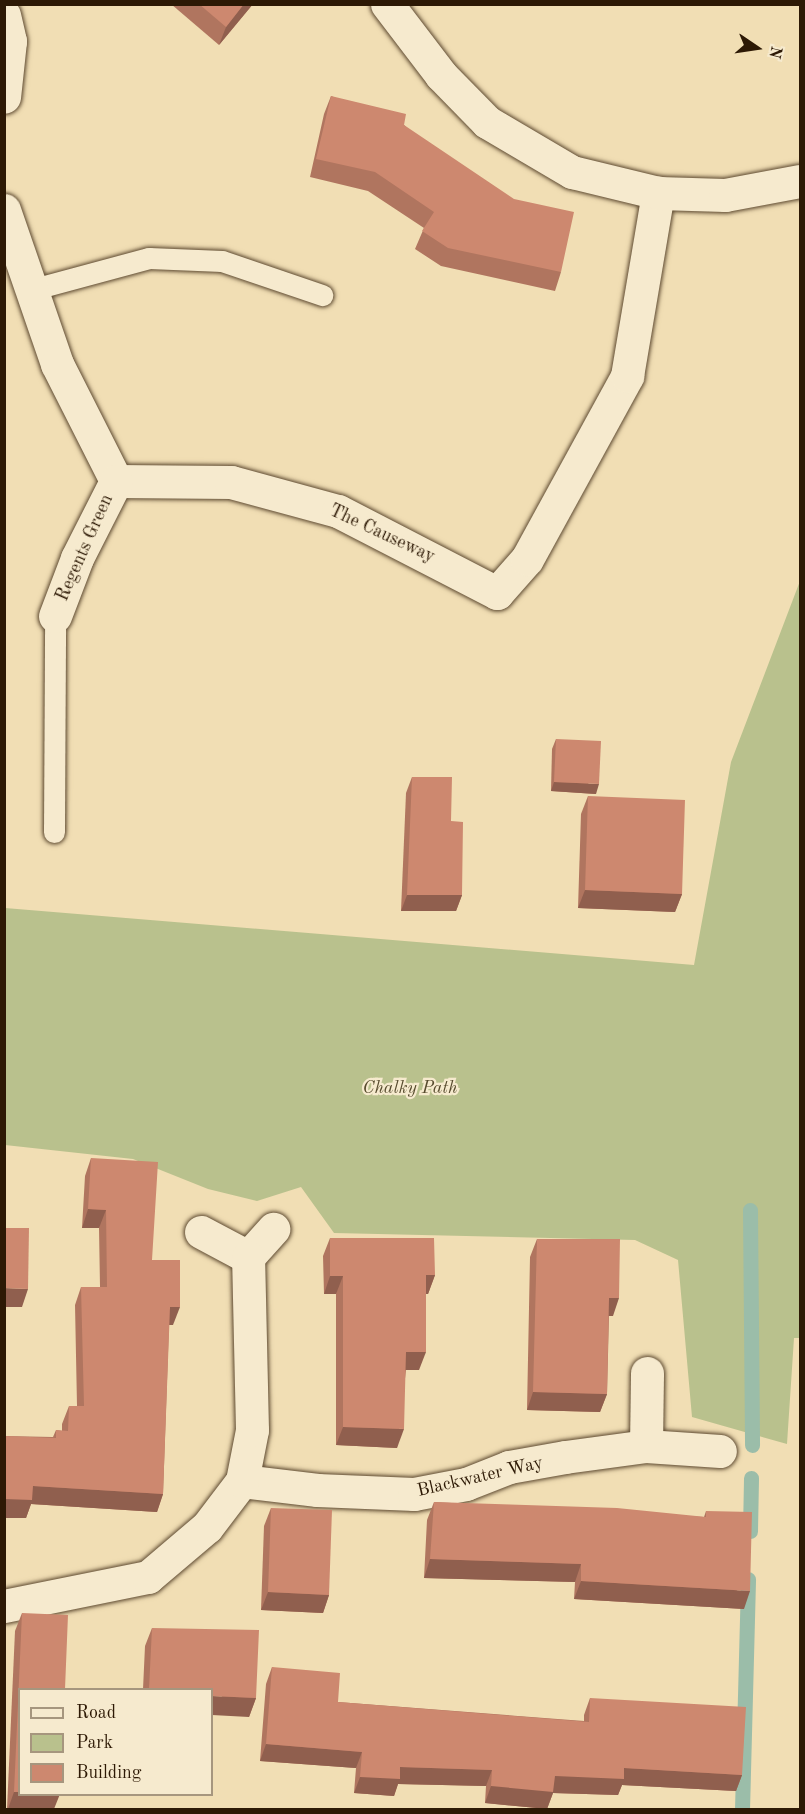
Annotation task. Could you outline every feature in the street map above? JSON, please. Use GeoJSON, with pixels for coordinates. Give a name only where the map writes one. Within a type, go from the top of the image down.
{"type":"FeatureCollection","features":[{"type":"Feature","properties":{"kind":"street"},"geometry":{"type":"LineString","coordinates":[[387,4],[420,50],[488,122],[572,172],[658,193],[725,195],[801,181]]}},
{"type":"Feature","properties":{"kind":"street"},"geometry":{"type":"LineString","coordinates":[[4,15],[10,41],[4,97]]}},
{"type":"Feature","properties":{"kind":"street","name":"The Causeway"},"geometry":{"type":"LineString","coordinates":[[116,481],[231,482],[338,511],[497,593],[527,559],[627,376],[658,193]]}},
{"type":"Feature","properties":{"kind":"street"},"geometry":{"type":"LineString","coordinates":[[4,210],[34,289],[57,364],[116,481]]}},
{"type":"Feature","properties":{"kind":"street","name":"Regents Green"},"geometry":{"type":"LineString","coordinates":[[55,616],[77,558],[116,481]]}},
{"type":"Feature","properties":{"kind":"street"},"geometry":{"type":"LineString","coordinates":[[4,1606],[148,1577],[207,1527],[242,1481],[252,1430],[248,1257],[273,1229]]}},
{"type":"Feature","properties":{"kind":"street"},"geometry":{"type":"LineString","coordinates":[[201,1232],[248,1257]]}},
{"type":"Feature","properties":{"kind":"street"},"geometry":{"type":"LineString","coordinates":[[646,1446],[647,1372]]}},
{"type":"Feature","properties":{"kind":"street","name":"Blackwater Way"},"geometry":{"type":"LineString","coordinates":[[242,1481],[317,1490],[414,1494],[466,1484],[510,1467],[646,1446],[720,1451]]}},
{"type":"Feature","properties":{"kind":"lane"},"geometry":{"type":"LineString","coordinates":[[34,289],[149,258],[222,261],[322,295]]}},
{"type":"Feature","properties":{"kind":"lane"},"geometry":{"type":"LineString","coordinates":[[54,832],[55,616]]}},
{"type":"Feature","properties":{"kind":"green space","name":"Chalky Path"},"geometry":{"type":"Polygon","coordinates":[[[800,581],[800,1338],[794,1338],[787,1444],[692,1417],[678,1260],[635,1240],[334,1233],[301,1187],[257,1201],[208,1189],[133,1159],[5,1145],[5,908],[694,965],[731,762],[800,581]]]}},
{"type":"Feature","properties":{"kind":"building"},"geometry":{"type":"Polygon","coordinates":[[[199,4],[244,4],[226,27],[199,4]]]}},
{"type":"Feature","properties":{"kind":"building"},"geometry":{"type":"Polygon","coordinates":[[[331,96],[406,114],[404,125],[514,199],[574,212],[561,272],[448,248],[422,231],[434,212],[375,172],[316,159],[331,96]]]}},
{"type":"Feature","properties":{"kind":"building"},"geometry":{"type":"Polygon","coordinates":[[[556,739],[601,741],[599,784],[554,782],[556,739]]]}},
{"type":"Feature","properties":{"kind":"building"},"geometry":{"type":"Polygon","coordinates":[[[412,777],[452,777],[451,821],[463,822],[462,895],[407,895],[412,777]]]}},
{"type":"Feature","properties":{"kind":"building"},"geometry":{"type":"Polygon","coordinates":[[[588,796],[685,800],[682,894],[585,890],[588,796]]]}},
{"type":"Feature","properties":{"kind":"building"},"geometry":{"type":"Polygon","coordinates":[[[91,1158],[158,1162],[152,1260],[180,1260],[180,1307],[170,1307],[163,1494],[33,1486],[32,1500],[4,1499],[4,1436],[56,1438],[56,1430],[68,1431],[69,1406],[84,1406],[81,1287],[107,1287],[106,1210],[88,1209],[91,1158]]]}},
{"type":"Feature","properties":{"kind":"building"},"geometry":{"type":"Polygon","coordinates":[[[4,1228],[29,1228],[28,1289],[4,1288],[4,1228]]]}},
{"type":"Feature","properties":{"kind":"building"},"geometry":{"type":"Polygon","coordinates":[[[330,1238],[434,1238],[435,1275],[426,1275],[426,1352],[406,1352],[404,1429],[343,1427],[343,1276],[330,1276],[330,1238]]]}},
{"type":"Feature","properties":{"kind":"building"},"geometry":{"type":"Polygon","coordinates":[[[537,1239],[620,1239],[619,1298],[609,1298],[607,1394],[533,1392],[537,1239]]]}},
{"type":"Feature","properties":{"kind":"building"},"geometry":{"type":"Polygon","coordinates":[[[434,1502],[617,1508],[706,1517],[706,1511],[752,1512],[750,1591],[581,1581],[581,1564],[430,1559],[434,1502]]]}},
{"type":"Feature","properties":{"kind":"building"},"geometry":{"type":"Polygon","coordinates":[[[271,1508],[332,1510],[329,1595],[268,1592],[271,1508]]]}},
{"type":"Feature","properties":{"kind":"building"},"geometry":{"type":"Polygon","coordinates":[[[22,1613],[68,1615],[65,1688],[19,1688],[22,1613]]]}},
{"type":"Feature","properties":{"kind":"building"},"geometry":{"type":"Polygon","coordinates":[[[152,1628],[259,1630],[256,1698],[213,1696],[213,1688],[149,1688],[152,1628]]]}},
{"type":"Feature","properties":{"kind":"building"},"geometry":{"type":"Polygon","coordinates":[[[272,1667],[340,1673],[338,1702],[589,1722],[590,1698],[746,1707],[742,1775],[624,1768],[624,1779],[555,1776],[553,1792],[491,1786],[492,1770],[400,1767],[400,1779],[360,1777],[362,1752],[266,1744],[272,1667]]]}},
{"type":"Feature","properties":{"kind":"building"},"geometry":{"type":"Polygon","coordinates":[[[18,1702],[18,1792],[14,1792],[18,1702]]]}},
{"type":"Feature","properties":{"kind":"waterway"},"geometry":{"type":"LineString","coordinates":[[750,1210],[752,1445]]}},
{"type":"Feature","properties":{"kind":"waterway"},"geometry":{"type":"LineString","coordinates":[[750,1531],[751,1478]]}},
{"type":"Feature","properties":{"kind":"waterway"},"geometry":{"type":"LineString","coordinates":[[742,1810],[748,1579]]}}]}
